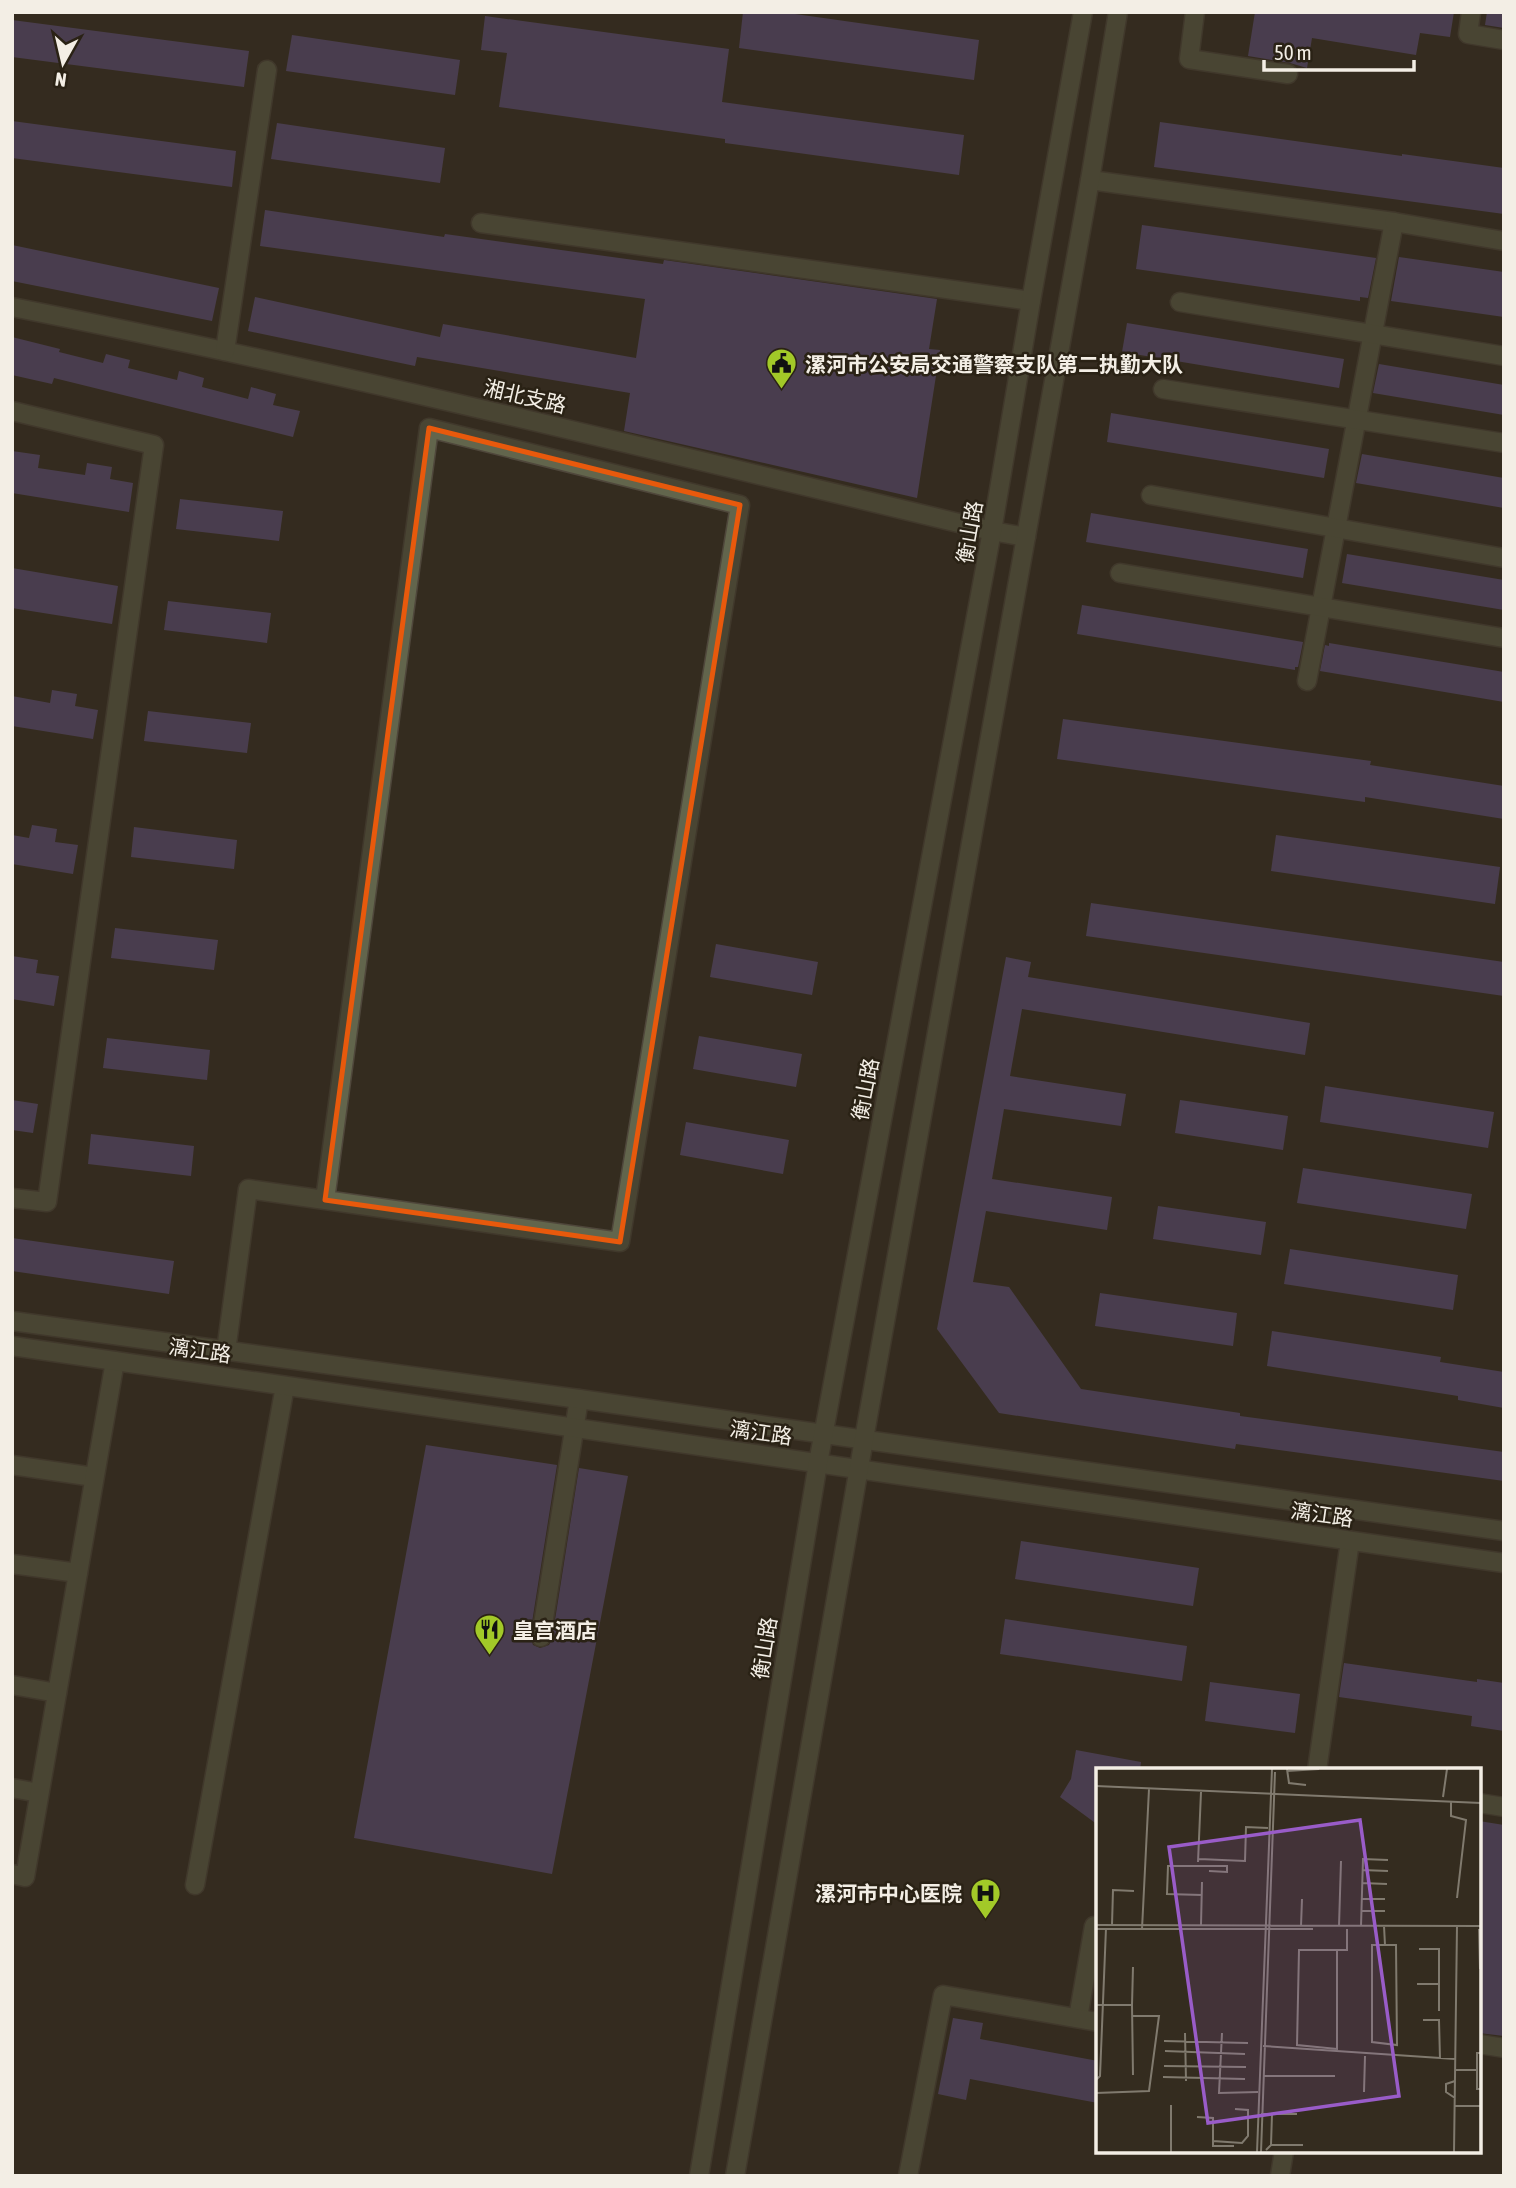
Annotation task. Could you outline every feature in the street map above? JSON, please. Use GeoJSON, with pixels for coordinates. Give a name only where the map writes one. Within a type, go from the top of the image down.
{"type":"FeatureCollection","features":[{"type":"Feature","properties":{"kind":"street","name":"衡山路"},"geometry":{"type":"LineString","coordinates":[[699,2176],[818,1463],[992,531],[1083,12]]}},
{"type":"Feature","properties":{"kind":"street"},"geometry":{"type":"LineString","coordinates":[[1195,12],[1189,59],[1288,74]]}},
{"type":"Feature","properties":{"kind":"street"},"geometry":{"type":"LineString","coordinates":[[1471,12],[1468,34],[1504,40]]}},
{"type":"Feature","properties":{"kind":"street"},"geometry":{"type":"LineString","coordinates":[[735,2176],[858,1470],[1090,180],[1116,13]]}},
{"type":"Feature","properties":{"kind":"street"},"geometry":{"type":"LineString","coordinates":[[225,351],[267,70]]}},
{"type":"Feature","properties":{"kind":"street"},"geometry":{"type":"LineString","coordinates":[[1090,180],[1394,222],[1504,241]]}},
{"type":"Feature","properties":{"kind":"street"},"geometry":{"type":"LineString","coordinates":[[1307,681],[1394,222]]}},
{"type":"Feature","properties":{"kind":"street"},"geometry":{"type":"LineString","coordinates":[[481,223],[1031,300]]}},
{"type":"Feature","properties":{"kind":"street"},"geometry":{"type":"LineString","coordinates":[[1180,302],[1504,355]]}},
{"type":"Feature","properties":{"kind":"street","name":"湘北支路"},"geometry":{"type":"LineString","coordinates":[[12,307],[432,397],[1026,537]]}},
{"type":"Feature","properties":{"kind":"street"},"geometry":{"type":"LineString","coordinates":[[1163,389],[1504,443]]}},
{"type":"Feature","properties":{"kind":"street"},"geometry":{"type":"LineString","coordinates":[[12,411],[153,444],[47,1202],[12,1198]]}},
{"type":"Feature","properties":{"kind":"street"},"geometry":{"type":"LineString","coordinates":[[226,1351],[248,1189],[325,1200],[620,1242],[740,505],[429,428],[325,1200]]}},
{"type":"Feature","properties":{"kind":"street"},"geometry":{"type":"LineString","coordinates":[[1151,495],[1504,558]]}},
{"type":"Feature","properties":{"kind":"street"},"geometry":{"type":"LineString","coordinates":[[1120,573],[1504,638]]}},
{"type":"Feature","properties":{"kind":"street","name":"漓江路"},"geometry":{"type":"LineString","coordinates":[[12,1321],[824,1433],[1504,1531]]}},
{"type":"Feature","properties":{"kind":"street","name":"漓江路"},"geometry":{"type":"LineString","coordinates":[[12,1346],[1504,1563]]}},
{"type":"Feature","properties":{"kind":"street"},"geometry":{"type":"LineString","coordinates":[[12,1874],[25,1877],[115,1361]]}},
{"type":"Feature","properties":{"kind":"street"},"geometry":{"type":"LineString","coordinates":[[195,1885],[285,1386]]}},
{"type":"Feature","properties":{"kind":"street"},"geometry":{"type":"LineString","coordinates":[[541,1637],[579,1399]]}},
{"type":"Feature","properties":{"kind":"street"},"geometry":{"type":"LineString","coordinates":[[12,1465],[94,1477]]}},
{"type":"Feature","properties":{"kind":"street"},"geometry":{"type":"LineString","coordinates":[[1317,1768],[1350,1541]]}},
{"type":"Feature","properties":{"kind":"street"},"geometry":{"type":"LineString","coordinates":[[12,1563],[78,1573]]}},
{"type":"Feature","properties":{"kind":"street"},"geometry":{"type":"LineString","coordinates":[[12,1685],[57,1693]]}},
{"type":"Feature","properties":{"kind":"street"},"geometry":{"type":"LineString","coordinates":[[12,1788],[39,1793]]}},
{"type":"Feature","properties":{"kind":"street"},"geometry":{"type":"LineString","coordinates":[[1481,1802],[1504,1807]]}},
{"type":"Feature","properties":{"kind":"street"},"geometry":{"type":"LineString","coordinates":[[1078,2018],[1092,1976],[1096,1926]]}},
{"type":"Feature","properties":{"kind":"street"},"geometry":{"type":"LineString","coordinates":[[908,2176],[943,1995],[1096,2022]]}},
{"type":"Feature","properties":{"kind":"street"},"geometry":{"type":"LineString","coordinates":[[1481,2044],[1504,2048]]}},
{"type":"Feature","properties":{"kind":"street"},"geometry":{"type":"LineString","coordinates":[[1280,2176],[1284,2153]]}},
{"type":"Feature","properties":{"kind":"highlighted area"},"geometry":{"type":"Polygon","coordinates":[[[429,428],[740,505],[620,1242],[325,1200],[429,428]]]}},
{"type":"Feature","properties":{"kind":"building"},"geometry":{"type":"Polygon","coordinates":[[[743,12],[781,12],[979,40],[974,80],[739,48],[743,12]]]}},
{"type":"Feature","properties":{"kind":"building"},"geometry":{"type":"Polygon","coordinates":[[[1255,12],[1454,12],[1450,37],[1420,33],[1416,55],[1312,38],[1307,68],[1248,56],[1255,12]]]}},
{"type":"Feature","properties":{"kind":"building"},"geometry":{"type":"Polygon","coordinates":[[[1487,12],[1504,12],[1504,28],[1485,25],[1487,12]]]}},
{"type":"Feature","properties":{"kind":"building"},"geometry":{"type":"Polygon","coordinates":[[[485,16],[729,49],[722,102],[964,135],[959,175],[725,143],[725,139],[499,107],[507,53],[481,50],[485,16]]]}},
{"type":"Feature","properties":{"kind":"building"},"geometry":{"type":"Polygon","coordinates":[[[12,20],[249,51],[244,87],[12,57],[12,20]]]}},
{"type":"Feature","properties":{"kind":"building"},"geometry":{"type":"Polygon","coordinates":[[[292,35],[460,60],[455,95],[286,71],[292,35]]]}},
{"type":"Feature","properties":{"kind":"building"},"geometry":{"type":"Polygon","coordinates":[[[12,121],[236,151],[232,187],[12,158],[12,121]]]}},
{"type":"Feature","properties":{"kind":"building"},"geometry":{"type":"Polygon","coordinates":[[[1160,122],[1504,168],[1504,214],[1154,167],[1160,122]]]}},
{"type":"Feature","properties":{"kind":"building"},"geometry":{"type":"Polygon","coordinates":[[[277,123],[445,148],[440,183],[271,159],[277,123]]]}},
{"type":"Feature","properties":{"kind":"building"},"geometry":{"type":"Polygon","coordinates":[[[265,210],[444,237],[445,234],[663,264],[664,260],[937,299],[929,349],[940,350],[917,498],[624,431],[630,393],[417,357],[415,366],[248,331],[255,297],[440,337],[443,324],[636,358],[645,299],[260,246],[265,210]]]}},
{"type":"Feature","properties":{"kind":"building"},"geometry":{"type":"Polygon","coordinates":[[[1142,225],[1376,258],[1368,298],[1360,297],[1360,301],[1136,269],[1142,225]]]}},
{"type":"Feature","properties":{"kind":"building"},"geometry":{"type":"Polygon","coordinates":[[[12,245],[219,288],[212,321],[12,281],[12,245]]]}},
{"type":"Feature","properties":{"kind":"building"},"geometry":{"type":"Polygon","coordinates":[[[1399,257],[1504,272],[1504,317],[1391,301],[1399,257]]]}},
{"type":"Feature","properties":{"kind":"building"},"geometry":{"type":"Polygon","coordinates":[[[1127,323],[1344,359],[1339,388],[1122,352],[1127,323]]]}},
{"type":"Feature","properties":{"kind":"building"},"geometry":{"type":"Polygon","coordinates":[[[12,337],[103,363],[106,354],[130,360],[128,368],[177,380],[179,371],[204,378],[202,387],[248,399],[251,387],[276,394],[273,405],[300,411],[293,437],[54,378],[52,384],[12,375],[12,337]]]}},
{"type":"Feature","properties":{"kind":"building"},"geometry":{"type":"Polygon","coordinates":[[[1379,364],[1504,385],[1504,415],[1373,393],[1379,364]]]}},
{"type":"Feature","properties":{"kind":"building"},"geometry":{"type":"Polygon","coordinates":[[[1111,413],[1329,449],[1324,478],[1107,442],[1111,413]]]}},
{"type":"Feature","properties":{"kind":"building"},"geometry":{"type":"Polygon","coordinates":[[[12,451],[40,455],[38,468],[85,475],[87,463],[112,467],[110,479],[133,483],[129,512],[12,493],[12,451]]]}},
{"type":"Feature","properties":{"kind":"building"},"geometry":{"type":"Polygon","coordinates":[[[1362,454],[1504,478],[1504,508],[1356,483],[1362,454]]]}},
{"type":"Feature","properties":{"kind":"building"},"geometry":{"type":"Polygon","coordinates":[[[180,499],[283,511],[279,541],[176,529],[180,499]]]}},
{"type":"Feature","properties":{"kind":"building"},"geometry":{"type":"Polygon","coordinates":[[[1091,513],[1308,549],[1303,578],[1086,542],[1091,513]]]}},
{"type":"Feature","properties":{"kind":"building"},"geometry":{"type":"Polygon","coordinates":[[[1347,554],[1504,580],[1504,610],[1342,583],[1347,554]]]}},
{"type":"Feature","properties":{"kind":"building"},"geometry":{"type":"Polygon","coordinates":[[[12,568],[118,586],[112,624],[12,608],[12,568]]]}},
{"type":"Feature","properties":{"kind":"building"},"geometry":{"type":"Polygon","coordinates":[[[168,601],[271,613],[267,643],[164,630],[168,601]]]}},
{"type":"Feature","properties":{"kind":"building"},"geometry":{"type":"Polygon","coordinates":[[[1082,605],[1303,642],[1298,667],[1295,667],[1295,670],[1077,634],[1082,605]]]}},
{"type":"Feature","properties":{"kind":"building"},"geometry":{"type":"Polygon","coordinates":[[[1329,643],[1504,672],[1504,702],[1320,671],[1325,645],[1329,646],[1329,643]]]}},
{"type":"Feature","properties":{"kind":"building"},"geometry":{"type":"Polygon","coordinates":[[[52,690],[77,694],[75,706],[98,710],[93,739],[12,726],[12,696],[50,703],[52,690]]]}},
{"type":"Feature","properties":{"kind":"building"},"geometry":{"type":"Polygon","coordinates":[[[148,711],[251,723],[247,753],[144,741],[148,711]]]}},
{"type":"Feature","properties":{"kind":"building"},"geometry":{"type":"Polygon","coordinates":[[[1063,719],[1371,761],[1370,765],[1504,786],[1504,819],[1365,797],[1365,802],[1057,759],[1063,719]]]}},
{"type":"Feature","properties":{"kind":"building"},"geometry":{"type":"Polygon","coordinates":[[[32,825],[57,829],[55,842],[78,845],[73,874],[12,864],[12,835],[29,838],[32,825]]]}},
{"type":"Feature","properties":{"kind":"building"},"geometry":{"type":"Polygon","coordinates":[[[134,827],[237,840],[234,869],[131,857],[134,827]]]}},
{"type":"Feature","properties":{"kind":"building"},"geometry":{"type":"Polygon","coordinates":[[[1276,835],[1500,867],[1495,904],[1271,871],[1276,835]]]}},
{"type":"Feature","properties":{"kind":"building"},"geometry":{"type":"Polygon","coordinates":[[[1091,903],[1504,962],[1504,996],[1086,936],[1091,903]]]}},
{"type":"Feature","properties":{"kind":"building"},"geometry":{"type":"Polygon","coordinates":[[[115,928],[218,940],[214,970],[111,958],[115,928]]]}},
{"type":"Feature","properties":{"kind":"building"},"geometry":{"type":"Polygon","coordinates":[[[716,944],[818,962],[812,995],[710,977],[716,944]]]}},
{"type":"Feature","properties":{"kind":"building"},"geometry":{"type":"Polygon","coordinates":[[[12,956],[38,960],[36,973],[59,976],[54,1006],[12,999],[12,956]]]}},
{"type":"Feature","properties":{"kind":"building"},"geometry":{"type":"Polygon","coordinates":[[[1006,957],[1031,962],[1028,977],[1310,1023],[1305,1055],[1022,1009],[1010,1076],[1126,1094],[1121,1126],[1004,1109],[992,1179],[1112,1197],[1107,1230],[986,1211],[973,1282],[1009,1287],[1081,1389],[1240,1413],[1240,1416],[1504,1452],[1504,1481],[1236,1444],[1235,1449],[999,1413],[937,1329],[1006,957]]]}},
{"type":"Feature","properties":{"kind":"building"},"geometry":{"type":"Polygon","coordinates":[[[699,1036],[802,1054],[796,1087],[693,1069],[699,1036]]]}},
{"type":"Feature","properties":{"kind":"building"},"geometry":{"type":"Polygon","coordinates":[[[107,1038],[210,1050],[207,1080],[103,1068],[107,1038]]]}},
{"type":"Feature","properties":{"kind":"building"},"geometry":{"type":"Polygon","coordinates":[[[1325,1086],[1494,1112],[1488,1148],[1320,1122],[1325,1086]]]}},
{"type":"Feature","properties":{"kind":"building"},"geometry":{"type":"Polygon","coordinates":[[[12,1100],[38,1104],[33,1133],[12,1130],[12,1100]]]}},
{"type":"Feature","properties":{"kind":"building"},"geometry":{"type":"Polygon","coordinates":[[[1180,1100],[1288,1116],[1283,1150],[1175,1133],[1180,1100]]]}},
{"type":"Feature","properties":{"kind":"building"},"geometry":{"type":"Polygon","coordinates":[[[686,1122],[789,1140],[783,1174],[680,1155],[686,1122]]]}},
{"type":"Feature","properties":{"kind":"building"},"geometry":{"type":"Polygon","coordinates":[[[91,1134],[194,1146],[191,1176],[88,1164],[91,1134]]]}},
{"type":"Feature","properties":{"kind":"building"},"geometry":{"type":"Polygon","coordinates":[[[1303,1168],[1472,1194],[1466,1229],[1297,1203],[1303,1168]]]}},
{"type":"Feature","properties":{"kind":"building"},"geometry":{"type":"Polygon","coordinates":[[[1158,1206],[1266,1222],[1261,1255],[1153,1239],[1158,1206]]]}},
{"type":"Feature","properties":{"kind":"building"},"geometry":{"type":"Polygon","coordinates":[[[12,1238],[174,1261],[169,1294],[12,1271],[12,1238]]]}},
{"type":"Feature","properties":{"kind":"building"},"geometry":{"type":"Polygon","coordinates":[[[1290,1249],[1458,1275],[1453,1310],[1284,1284],[1290,1249]]]}},
{"type":"Feature","properties":{"kind":"building"},"geometry":{"type":"Polygon","coordinates":[[[1100,1293],[1237,1313],[1233,1346],[1095,1326],[1100,1293]]]}},
{"type":"Feature","properties":{"kind":"building"},"geometry":{"type":"Polygon","coordinates":[[[1272,1331],[1441,1357],[1440,1362],[1504,1372],[1504,1408],[1458,1400],[1458,1396],[1267,1366],[1272,1331]]]}},
{"type":"Feature","properties":{"kind":"building","name":"皇宫酒店"},"geometry":{"type":"Polygon","coordinates":[[[426,1445],[557,1465],[530,1635],[533,1645],[540,1648],[549,1645],[552,1639],[579,1468],[628,1476],[552,1874],[354,1838],[426,1445]]]}},
{"type":"Feature","properties":{"kind":"building"},"geometry":{"type":"Polygon","coordinates":[[[1021,1541],[1199,1568],[1193,1606],[1015,1579],[1021,1541]]]}},
{"type":"Feature","properties":{"kind":"building"},"geometry":{"type":"Polygon","coordinates":[[[1005,1619],[1187,1646],[1182,1681],[1000,1654],[1005,1619]]]}},
{"type":"Feature","properties":{"kind":"building"},"geometry":{"type":"Polygon","coordinates":[[[1344,1663],[1477,1682],[1477,1679],[1504,1683],[1504,1731],[1471,1726],[1472,1716],[1339,1697],[1344,1663]]]}},
{"type":"Feature","properties":{"kind":"building"},"geometry":{"type":"Polygon","coordinates":[[[1210,1682],[1300,1694],[1295,1733],[1205,1721],[1210,1682]]]}},
{"type":"Feature","properties":{"kind":"building"},"geometry":{"type":"Polygon","coordinates":[[[1076,1750],[1141,1762],[1140,1768],[1096,1768],[1096,1824],[1060,1797],[1071,1779],[1076,1750]]]}},
{"type":"Feature","properties":{"kind":"building"},"geometry":{"type":"Polygon","coordinates":[[[1481,1821],[1504,1825],[1504,2036],[1481,2033],[1481,1821]]]}},
{"type":"Feature","properties":{"kind":"building"},"geometry":{"type":"Polygon","coordinates":[[[953,2018],[983,2023],[980,2039],[1096,2061],[1096,2103],[970,2079],[966,2100],[938,2094],[953,2018]]]}},
{"type":"Feature","properties":{"kind":"place","name":"漯河市公安局交通警察支队第二执勤大队"},"geometry":{"type":"Point","coordinates":[782,391]}},
{"type":"Feature","properties":{"kind":"place","name":"皇宫酒店"},"geometry":{"type":"Point","coordinates":[490,1657]}},
{"type":"Feature","properties":{"kind":"place","name":"漯河市中心医院"},"geometry":{"type":"Point","coordinates":[985,1920]}}]}
